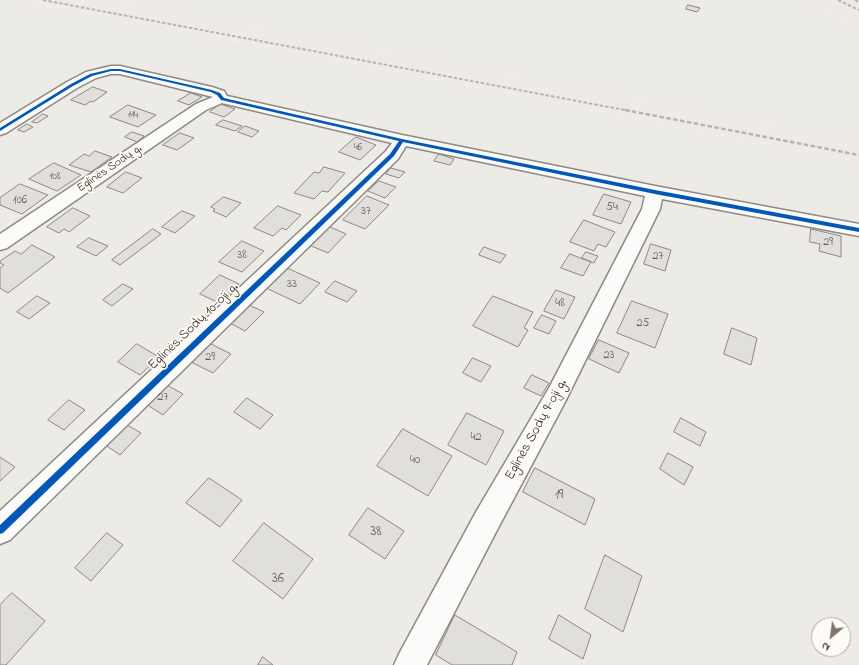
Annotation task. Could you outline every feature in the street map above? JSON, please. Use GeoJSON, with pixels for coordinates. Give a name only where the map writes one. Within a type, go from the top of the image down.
{"type":"FeatureCollection","features":[{"type":"Feature","properties":{"kind":"street"},"geometry":{"type":"LineString","coordinates":[[0,130],[72,85],[91,75],[111,70],[120,70],[212,91],[219,94],[222,99],[402,140],[655,192],[859,230]]}},
{"type":"Feature","properties":{"kind":"street","name":"Eglinės Sodų g."},"geometry":{"type":"LineString","coordinates":[[0,243],[201,107],[222,99]]}},
{"type":"Feature","properties":{"kind":"street","name":"Eglinės Sodų 10-oji g."},"geometry":{"type":"LineString","coordinates":[[0,530],[392,155],[402,140]]}},
{"type":"Feature","properties":{"kind":"street","name":"Eglinės Sodų 9-oji g."},"geometry":{"type":"LineString","coordinates":[[410,665],[486,522],[557,395],[651,208],[655,192]]}},
{"type":"Feature","properties":{"kind":"shaded area"},"geometry":{"type":"Polygon","coordinates":[[[0,0],[19,0],[96,13],[859,162],[859,665],[0,665],[0,0]]]}},
{"type":"Feature","properties":{"kind":"shaded area"},"geometry":{"type":"Polygon","coordinates":[[[19,0],[107,0],[859,141],[859,162],[96,13],[19,0]]]}},
{"type":"Feature","properties":{"kind":"shaded area"},"geometry":{"type":"Polygon","coordinates":[[[107,0],[803,0],[859,29],[859,141],[107,0]]]}},
{"type":"Feature","properties":{"kind":"shaded area"},"geometry":{"type":"Polygon","coordinates":[[[803,0],[859,0],[859,29],[844,21],[803,0]]]}},
{"type":"Feature","properties":{"kind":"building"},"geometry":{"type":"Polygon","coordinates":[[[688,5],[700,8],[697,12],[686,9],[688,5]]]}},
{"type":"Feature","properties":{"kind":"building"},"geometry":{"type":"Polygon","coordinates":[[[93,87],[107,92],[93,102],[91,101],[85,105],[71,100],[93,87]]]}},
{"type":"Feature","properties":{"kind":"building"},"geometry":{"type":"Polygon","coordinates":[[[191,93],[202,97],[189,105],[178,101],[191,93]]]}},
{"type":"Feature","properties":{"kind":"building"},"geometry":{"type":"Polygon","coordinates":[[[220,104],[235,109],[224,117],[210,112],[220,104]]]}},
{"type":"Feature","properties":{"kind":"building"},"geometry":{"type":"Polygon","coordinates":[[[128,105],[156,115],[138,127],[110,117],[128,105]]]}},
{"type":"Feature","properties":{"kind":"building"},"geometry":{"type":"Polygon","coordinates":[[[43,114],[48,116],[37,123],[32,122],[43,114]]]}},
{"type":"Feature","properties":{"kind":"building"},"geometry":{"type":"Polygon","coordinates":[[[223,120],[242,126],[235,131],[216,125],[223,120]]]}},
{"type":"Feature","properties":{"kind":"building"},"geometry":{"type":"Polygon","coordinates":[[[27,124],[33,127],[24,132],[18,130],[27,124]]]}},
{"type":"Feature","properties":{"kind":"building"},"geometry":{"type":"Polygon","coordinates":[[[245,126],[259,131],[252,137],[238,132],[245,126]]]}},
{"type":"Feature","properties":{"kind":"building"},"geometry":{"type":"Polygon","coordinates":[[[132,132],[144,136],[137,142],[125,137],[132,132]]]}},
{"type":"Feature","properties":{"kind":"building"},"geometry":{"type":"Polygon","coordinates":[[[180,133],[194,138],[177,150],[163,145],[180,133]]]}},
{"type":"Feature","properties":{"kind":"building"},"geometry":{"type":"Polygon","coordinates":[[[356,137],[376,145],[360,160],[339,152],[356,137]]]}},
{"type":"Feature","properties":{"kind":"building"},"geometry":{"type":"Polygon","coordinates":[[[95,151],[112,157],[91,172],[69,165],[84,154],[89,156],[95,151]]]}},
{"type":"Feature","properties":{"kind":"building"},"geometry":{"type":"Polygon","coordinates":[[[439,154],[454,159],[450,165],[434,161],[439,154]]]}},
{"type":"Feature","properties":{"kind":"building"},"geometry":{"type":"Polygon","coordinates":[[[54,163],[81,175],[57,191],[29,179],[54,163]]]}},
{"type":"Feature","properties":{"kind":"building"},"geometry":{"type":"Polygon","coordinates":[[[324,167],[345,173],[328,192],[322,191],[314,199],[294,193],[314,172],[319,173],[324,167]]]}},
{"type":"Feature","properties":{"kind":"building"},"geometry":{"type":"Polygon","coordinates":[[[391,168],[405,172],[399,178],[386,174],[391,168]]]}},
{"type":"Feature","properties":{"kind":"building"},"geometry":{"type":"Polygon","coordinates":[[[126,172],[142,178],[123,193],[107,187],[126,172]]]}},
{"type":"Feature","properties":{"kind":"building"},"geometry":{"type":"Polygon","coordinates":[[[379,181],[396,187],[385,198],[368,191],[379,181]]]}},
{"type":"Feature","properties":{"kind":"building"},"geometry":{"type":"Polygon","coordinates":[[[20,184],[48,195],[22,214],[0,205],[0,198],[20,184]]]}},
{"type":"Feature","properties":{"kind":"building"},"geometry":{"type":"Polygon","coordinates":[[[604,194],[631,202],[621,224],[593,215],[604,194]]]}},
{"type":"Feature","properties":{"kind":"building"},"geometry":{"type":"Polygon","coordinates":[[[367,196],[389,205],[365,229],[343,220],[367,196]]]}},
{"type":"Feature","properties":{"kind":"building"},"geometry":{"type":"Polygon","coordinates":[[[224,197],[241,203],[226,217],[213,211],[215,209],[211,207],[224,197]]]}},
{"type":"Feature","properties":{"kind":"building"},"geometry":{"type":"Polygon","coordinates":[[[278,206],[301,215],[286,230],[282,228],[273,236],[254,228],[278,206]]]}},
{"type":"Feature","properties":{"kind":"building"},"geometry":{"type":"Polygon","coordinates":[[[73,208],[90,216],[69,232],[64,229],[59,233],[47,227],[73,208]]]}},
{"type":"Feature","properties":{"kind":"building"},"geometry":{"type":"Polygon","coordinates":[[[182,211],[195,216],[175,233],[162,227],[182,211]]]}},
{"type":"Feature","properties":{"kind":"building"},"geometry":{"type":"Polygon","coordinates":[[[584,220],[615,232],[606,247],[598,244],[594,251],[570,242],[584,220]]]}},
{"type":"Feature","properties":{"kind":"building"},"geometry":{"type":"Polygon","coordinates":[[[328,226],[346,234],[328,253],[309,245],[328,226]]]}},
{"type":"Feature","properties":{"kind":"building"},"geometry":{"type":"Polygon","coordinates":[[[153,229],[161,234],[120,265],[112,260],[153,229]]]}},
{"type":"Feature","properties":{"kind":"building"},"geometry":{"type":"Polygon","coordinates":[[[811,229],[841,236],[841,257],[819,251],[820,244],[810,242],[811,229]]]}},
{"type":"Feature","properties":{"kind":"building"},"geometry":{"type":"Polygon","coordinates":[[[89,238],[108,246],[96,256],[77,247],[89,238]]]}},
{"type":"Feature","properties":{"kind":"building"},"geometry":{"type":"Polygon","coordinates":[[[242,241],[264,251],[242,272],[219,262],[242,241]]]}},
{"type":"Feature","properties":{"kind":"building"},"geometry":{"type":"Polygon","coordinates":[[[651,244],[671,250],[665,271],[644,264],[651,244]]]}},
{"type":"Feature","properties":{"kind":"building"},"geometry":{"type":"Polygon","coordinates":[[[32,245],[55,257],[8,293],[0,288],[0,268],[4,265],[0,263],[0,261],[15,251],[21,254],[32,245]]]}},
{"type":"Feature","properties":{"kind":"building"},"geometry":{"type":"Polygon","coordinates":[[[484,247],[506,255],[500,263],[479,255],[484,247]]]}},
{"type":"Feature","properties":{"kind":"building"},"geometry":{"type":"Polygon","coordinates":[[[586,252],[598,256],[594,263],[582,258],[586,252]]]}},
{"type":"Feature","properties":{"kind":"building"},"geometry":{"type":"Polygon","coordinates":[[[570,254],[591,262],[583,276],[561,268],[570,254]]]}},
{"type":"Feature","properties":{"kind":"building"},"geometry":{"type":"Polygon","coordinates":[[[285,267],[320,283],[300,304],[264,287],[285,267]]]}},
{"type":"Feature","properties":{"kind":"building"},"geometry":{"type":"Polygon","coordinates":[[[220,275],[239,284],[219,303],[200,294],[220,275]]]}},
{"type":"Feature","properties":{"kind":"building"},"geometry":{"type":"Polygon","coordinates":[[[335,281],[357,291],[347,302],[325,292],[335,281]]]}},
{"type":"Feature","properties":{"kind":"building"},"geometry":{"type":"Polygon","coordinates":[[[123,284],[133,289],[112,306],[103,300],[123,284]]]}},
{"type":"Feature","properties":{"kind":"building"},"geometry":{"type":"Polygon","coordinates":[[[556,290],[575,297],[564,319],[544,311],[556,290]]]}},
{"type":"Feature","properties":{"kind":"building"},"geometry":{"type":"Polygon","coordinates":[[[37,296],[50,303],[29,319],[17,312],[37,296]]]}},
{"type":"Feature","properties":{"kind":"building"},"geometry":{"type":"Polygon","coordinates":[[[493,296],[533,312],[524,328],[528,330],[518,347],[473,326],[493,296]]]}},
{"type":"Feature","properties":{"kind":"building"},"geometry":{"type":"Polygon","coordinates":[[[632,301],[668,314],[655,348],[617,333],[632,301]]]}},
{"type":"Feature","properties":{"kind":"building"},"geometry":{"type":"Polygon","coordinates":[[[247,304],[264,312],[245,331],[228,322],[247,304]]]}},
{"type":"Feature","properties":{"kind":"building"},"geometry":{"type":"Polygon","coordinates":[[[542,315],[556,321],[549,334],[534,328],[542,315]]]}},
{"type":"Feature","properties":{"kind":"building"},"geometry":{"type":"Polygon","coordinates":[[[732,328],[757,338],[751,365],[724,354],[732,328]]]}},
{"type":"Feature","properties":{"kind":"building"},"geometry":{"type":"Polygon","coordinates":[[[599,340],[629,353],[619,373],[589,359],[599,340]]]}},
{"type":"Feature","properties":{"kind":"building"},"geometry":{"type":"Polygon","coordinates":[[[207,342],[231,354],[213,373],[189,361],[207,342]]]}},
{"type":"Feature","properties":{"kind":"building"},"geometry":{"type":"Polygon","coordinates":[[[137,344],[159,357],[140,375],[118,362],[137,344]]]}},
{"type":"Feature","properties":{"kind":"building"},"geometry":{"type":"Polygon","coordinates":[[[473,358],[491,366],[481,382],[463,373],[473,358]]]}},
{"type":"Feature","properties":{"kind":"building"},"geometry":{"type":"Polygon","coordinates":[[[532,375],[549,383],[541,396],[524,388],[532,375]]]}},
{"type":"Feature","properties":{"kind":"building"},"geometry":{"type":"Polygon","coordinates":[[[163,383],[183,394],[163,415],[143,402],[163,383]]]}},
{"type":"Feature","properties":{"kind":"building"},"geometry":{"type":"Polygon","coordinates":[[[247,398],[273,415],[260,429],[234,412],[247,398]]]}},
{"type":"Feature","properties":{"kind":"building"},"geometry":{"type":"Polygon","coordinates":[[[69,400],[85,410],[64,430],[48,420],[69,400]]]}},
{"type":"Feature","properties":{"kind":"building"},"geometry":{"type":"Polygon","coordinates":[[[467,413],[504,431],[486,465],[448,445],[467,413]]]}},
{"type":"Feature","properties":{"kind":"building"},"geometry":{"type":"Polygon","coordinates":[[[681,418],[706,432],[700,446],[674,432],[681,418]]]}},
{"type":"Feature","properties":{"kind":"building"},"geometry":{"type":"Polygon","coordinates":[[[122,422],[141,433],[120,455],[101,442],[122,422]]]}},
{"type":"Feature","properties":{"kind":"building"},"geometry":{"type":"Polygon","coordinates":[[[403,429],[452,456],[428,496],[377,466],[403,429]]]}},
{"type":"Feature","properties":{"kind":"building"},"geometry":{"type":"Polygon","coordinates":[[[668,453],[693,467],[684,485],[660,469],[668,453]]]}},
{"type":"Feature","properties":{"kind":"building"},"geometry":{"type":"Polygon","coordinates":[[[0,457],[15,467],[0,481],[0,457]]]}},
{"type":"Feature","properties":{"kind":"building"},"geometry":{"type":"Polygon","coordinates":[[[535,468],[595,499],[585,525],[523,492],[535,468]]]}},
{"type":"Feature","properties":{"kind":"building"},"geometry":{"type":"Polygon","coordinates":[[[209,478],[242,500],[220,527],[186,503],[209,478]]]}},
{"type":"Feature","properties":{"kind":"building"},"geometry":{"type":"Polygon","coordinates":[[[368,508],[404,531],[385,559],[349,535],[368,508]]]}},
{"type":"Feature","properties":{"kind":"building"},"geometry":{"type":"Polygon","coordinates":[[[264,523],[313,559],[283,599],[233,561],[264,523]]]}},
{"type":"Feature","properties":{"kind":"building"},"geometry":{"type":"Polygon","coordinates":[[[107,533],[123,545],[91,581],[75,568],[107,533]]]}},
{"type":"Feature","properties":{"kind":"building"},"geometry":{"type":"Polygon","coordinates":[[[605,555],[642,576],[623,632],[585,609],[605,555]]]}},
{"type":"Feature","properties":{"kind":"building"},"geometry":{"type":"Polygon","coordinates":[[[12,593],[45,621],[6,665],[0,665],[0,605],[12,593]]]}},
{"type":"Feature","properties":{"kind":"building"},"geometry":{"type":"Polygon","coordinates":[[[455,615],[517,652],[512,665],[452,665],[436,655],[455,615]]]}},
{"type":"Feature","properties":{"kind":"building"},"geometry":{"type":"Polygon","coordinates":[[[559,615],[591,635],[583,659],[549,639],[559,615]]]}},
{"type":"Feature","properties":{"kind":"building"},"geometry":{"type":"Polygon","coordinates":[[[263,657],[273,665],[258,665],[263,657]]]}},
{"type":"Feature","properties":{"kind":"railway"},"geometry":{"type":"LineString","coordinates":[[43,0],[630,111]]}},
{"type":"Feature","properties":{"kind":"railway"},"geometry":{"type":"LineString","coordinates":[[838,0],[859,10]]}},
{"type":"Feature","properties":{"kind":"railway"},"geometry":{"type":"LineString","coordinates":[[855,0],[859,2]]}},
{"type":"Feature","properties":{"kind":"railway"},"geometry":{"type":"LineString","coordinates":[[625,110],[859,155]]}},
{"type":"Feature","properties":{"kind":"cycle path"},"geometry":{"type":"LineString","coordinates":[[0,130],[72,85],[91,75],[111,70],[120,70],[212,91],[219,94],[222,99],[402,140],[655,192],[859,230]]}},
{"type":"Feature","properties":{"kind":"cycle path"},"geometry":{"type":"LineString","coordinates":[[0,530],[392,155],[402,140]]}}]}
